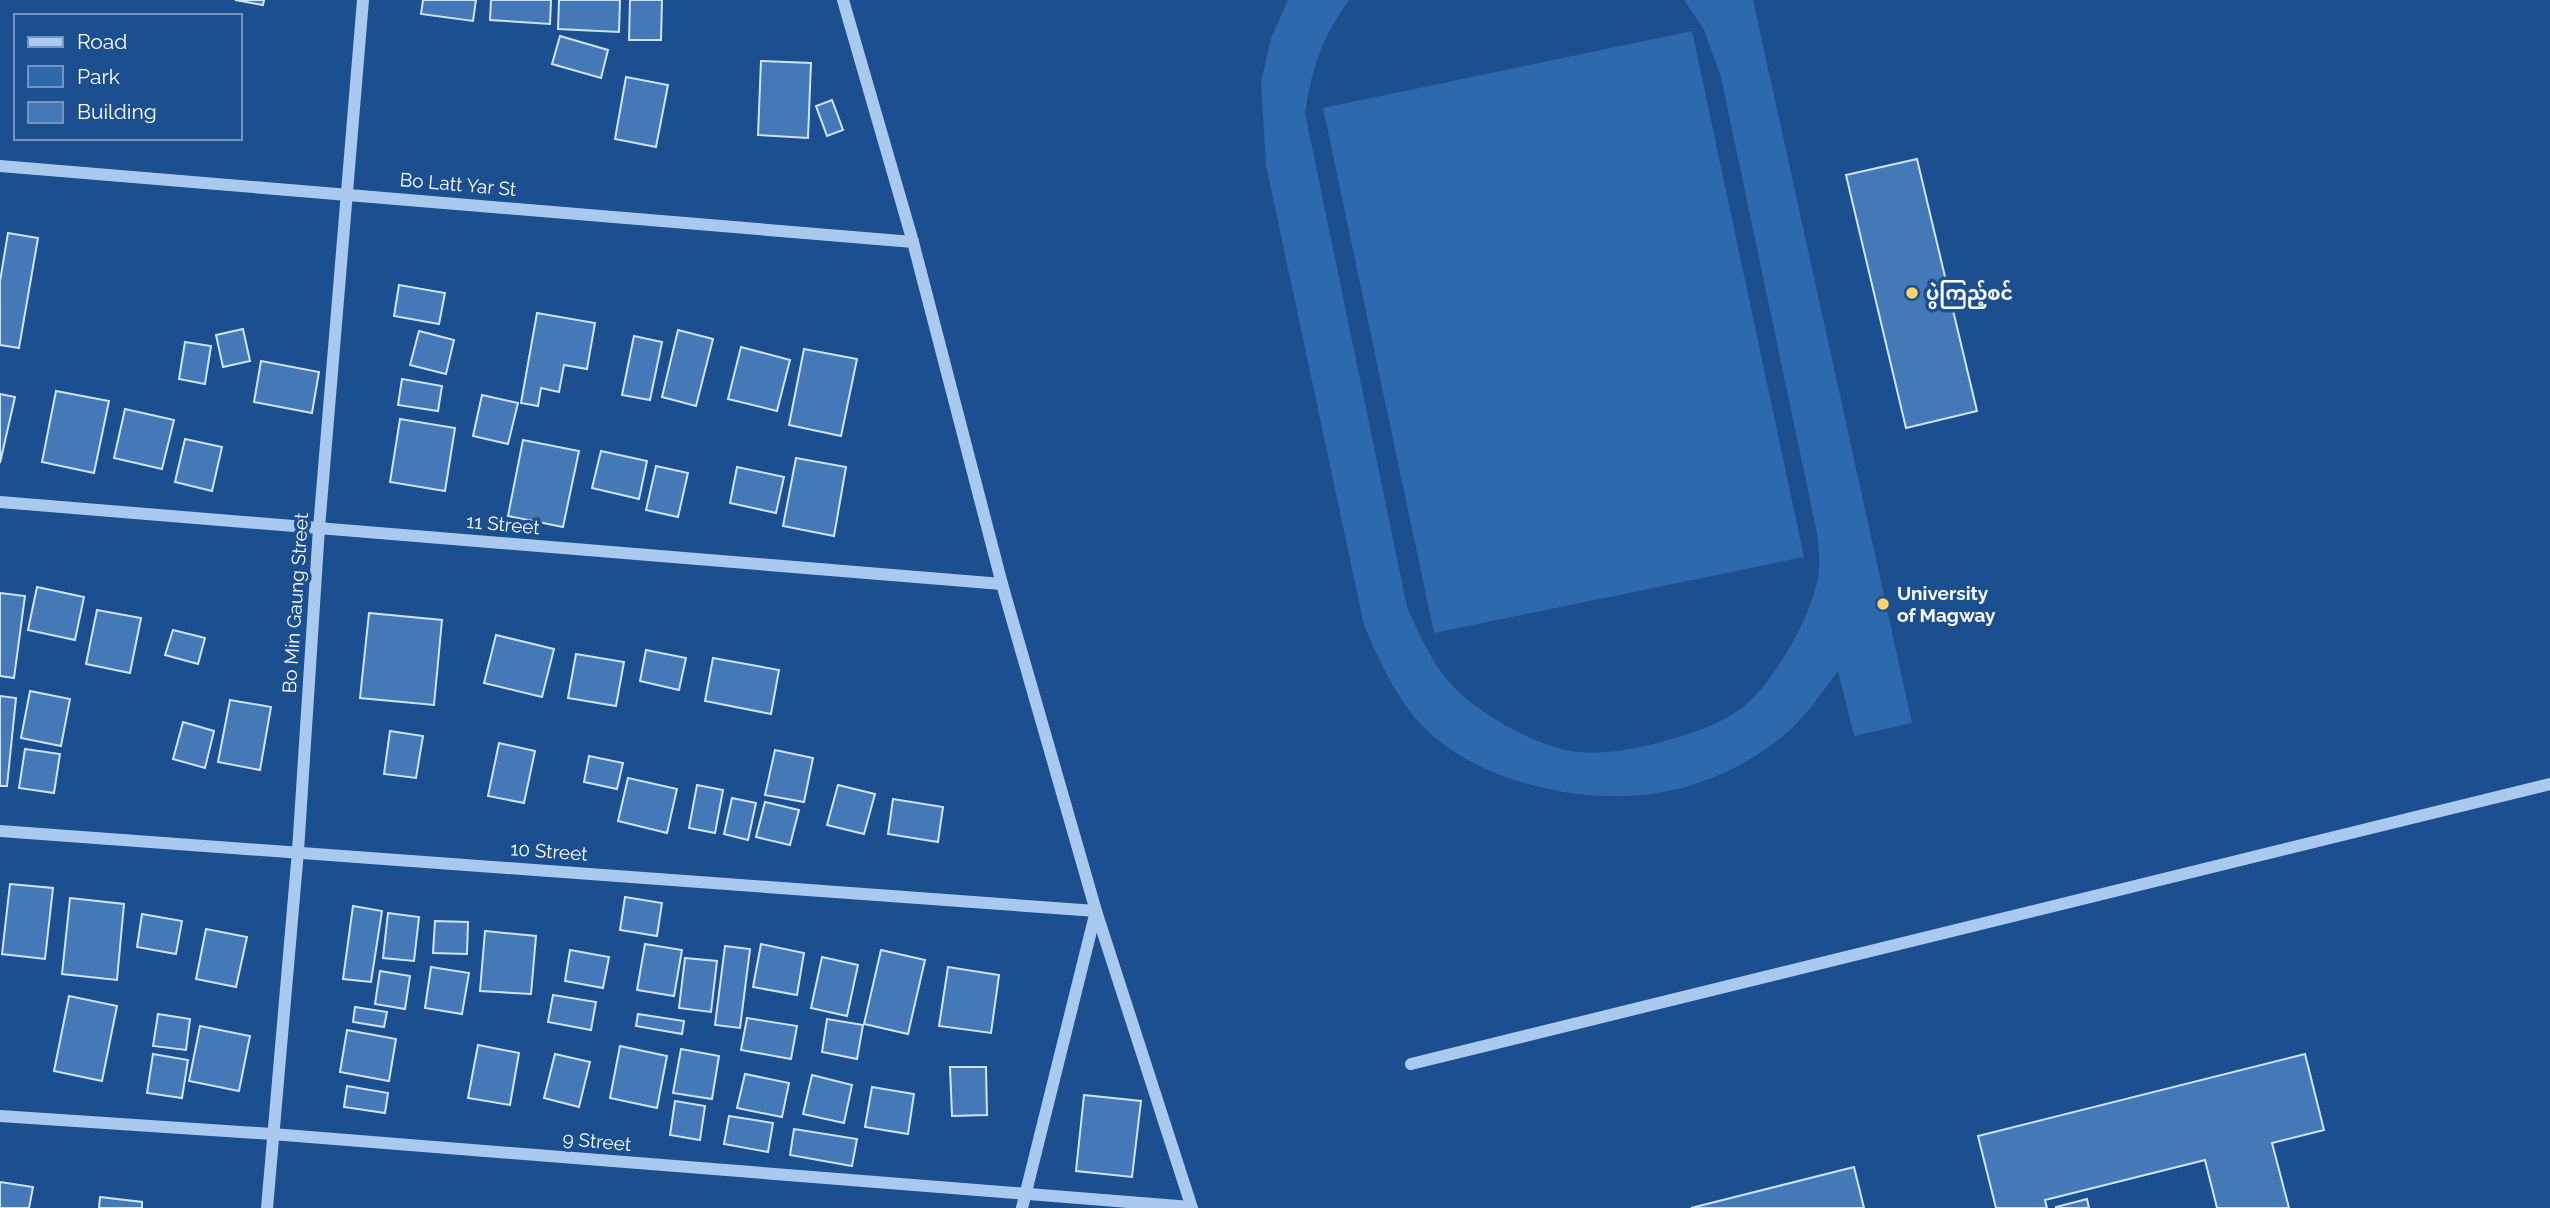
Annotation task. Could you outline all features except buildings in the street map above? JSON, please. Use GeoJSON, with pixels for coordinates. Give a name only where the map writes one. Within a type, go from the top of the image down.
{"type":"FeatureCollection","features":[{"type":"Feature","properties":{"kind":"street","name":"Bo Min Gaung Street"},"geometry":{"type":"LineString","coordinates":[[267,1208],[298,851],[319,528],[363,0]]}},
{"type":"Feature","properties":{"kind":"street"},"geometry":{"type":"LineString","coordinates":[[843,0],[913,242],[1002,584],[1096,911],[1191,1208]]}},
{"type":"Feature","properties":{"kind":"street","name":"Bo Latt Yar St"},"geometry":{"type":"LineString","coordinates":[[0,166],[913,242]]}},
{"type":"Feature","properties":{"kind":"street","name":"11 Street"},"geometry":{"type":"LineString","coordinates":[[0,502],[1002,584]]}},
{"type":"Feature","properties":{"kind":"street"},"geometry":{"type":"LineString","coordinates":[[1411,1064],[2550,784]]}},
{"type":"Feature","properties":{"kind":"street","name":"10 Street"},"geometry":{"type":"LineString","coordinates":[[0,831],[1096,911]]}},
{"type":"Feature","properties":{"kind":"street"},"geometry":{"type":"LineString","coordinates":[[1022,1208],[1023,1194],[1096,911]]}},
{"type":"Feature","properties":{"kind":"street","name":"9 Street"},"geometry":{"type":"LineString","coordinates":[[0,1116],[272,1134],[1191,1208]]}},
{"type":"Feature","properties":{"kind":"green space"},"geometry":{"type":"Polygon","coordinates":[[[1288,0],[1349,0],[1319,54],[1305,113],[1407,607],[1437,666],[1453,687],[1474,705],[1512,729],[1539,741],[1566,750],[1598,753],[1673,739],[1708,727],[1739,710],[1765,684],[1790,647],[1816,587],[1819,565],[1817,533],[1721,77],[1704,30],[1684,0],[1753,0],[1912,723],[1854,736],[1838,671],[1791,729],[1754,757],[1693,785],[1629,796],[1562,792],[1528,784],[1464,758],[1423,727],[1404,704],[1391,682],[1364,625],[1266,165],[1261,83],[1271,38],[1288,0]]]}},
{"type":"Feature","properties":{"kind":"green space"},"geometry":{"type":"Polygon","coordinates":[[[1692,31],[1804,557],[1434,633],[1323,108],[1692,31]]]}},
{"type":"Feature","properties":{"kind":"place","name":"ပွဲကြည့်စင်"},"geometry":{"type":"Point","coordinates":[1912,293]}},
{"type":"Feature","properties":{"kind":"place","name":"University of Magway"},"geometry":{"type":"Point","coordinates":[1883,604]}}]}
